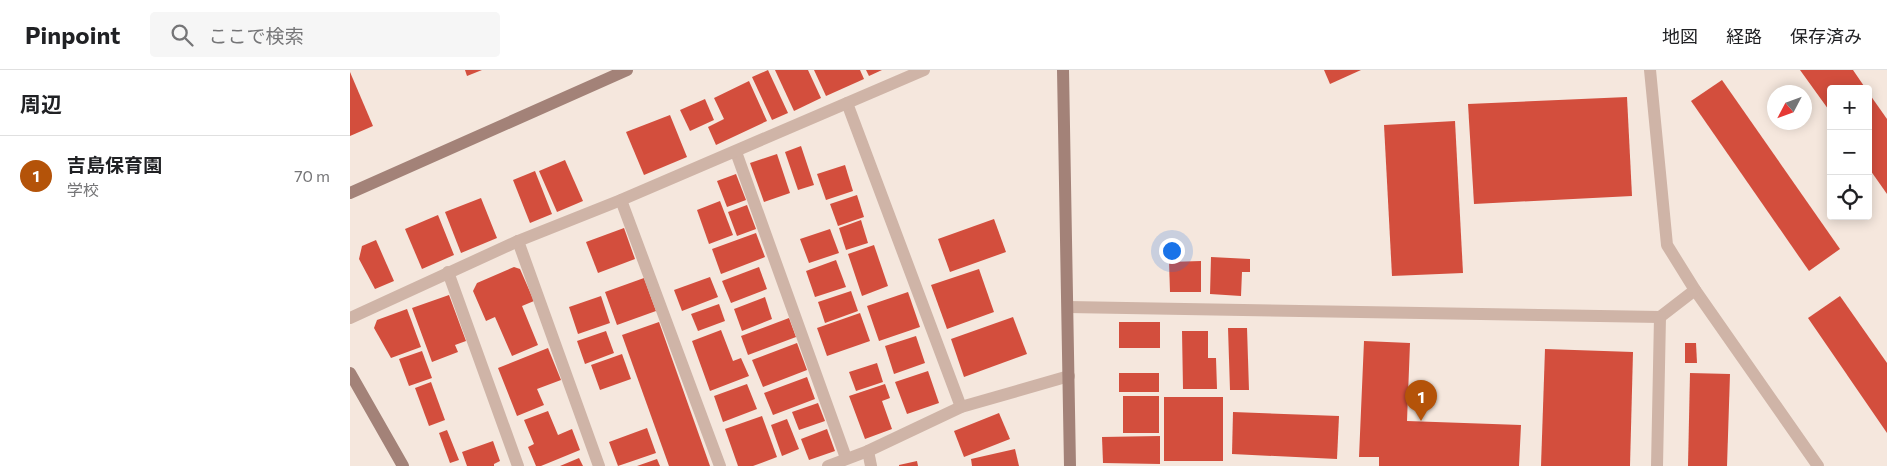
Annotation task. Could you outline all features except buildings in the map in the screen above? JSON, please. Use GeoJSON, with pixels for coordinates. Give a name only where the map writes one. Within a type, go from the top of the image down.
{"type":"FeatureCollection","features":[{"type":"Feature","properties":{"kind":"street"},"geometry":{"type":"LineString","coordinates":[[350,193],[627,70]]}},
{"type":"Feature","properties":{"kind":"street"},"geometry":{"type":"LineString","coordinates":[[350,318],[518,241],[736,152],[924,70]]}},
{"type":"Feature","properties":{"kind":"street"},"geometry":{"type":"LineString","coordinates":[[1063,70],[1070,466]]}},
{"type":"Feature","properties":{"kind":"street"},"geometry":{"type":"LineString","coordinates":[[1650,70],[1667,245],[1695,290],[1818,466]]}},
{"type":"Feature","properties":{"kind":"street"},"geometry":{"type":"LineString","coordinates":[[847,103],[961,407]]}},
{"type":"Feature","properties":{"kind":"street"},"geometry":{"type":"LineString","coordinates":[[736,152],[846,458]]}},
{"type":"Feature","properties":{"kind":"street"},"geometry":{"type":"LineString","coordinates":[[621,200],[720,466]]}},
{"type":"Feature","properties":{"kind":"street"},"geometry":{"type":"LineString","coordinates":[[518,241],[599,466]]}},
{"type":"Feature","properties":{"kind":"street"},"geometry":{"type":"LineString","coordinates":[[448,272],[518,466]]}},
{"type":"Feature","properties":{"kind":"street"},"geometry":{"type":"LineString","coordinates":[[1068,307],[1660,317],[1695,290]]}},
{"type":"Feature","properties":{"kind":"street"},"geometry":{"type":"LineString","coordinates":[[1657,466],[1660,317]]}},
{"type":"Feature","properties":{"kind":"street"},"geometry":{"type":"LineString","coordinates":[[350,373],[403,466]]}},
{"type":"Feature","properties":{"kind":"street"},"geometry":{"type":"LineString","coordinates":[[828,466],[868,451],[961,407],[1069,376]]}},
{"type":"Feature","properties":{"kind":"street"},"geometry":{"type":"LineString","coordinates":[[868,451],[871,466]]}},
{"type":"Feature","properties":{"kind":"place","name":"吉島保育園"},"geometry":{"type":"Point","coordinates":[1421,421]}}]}
